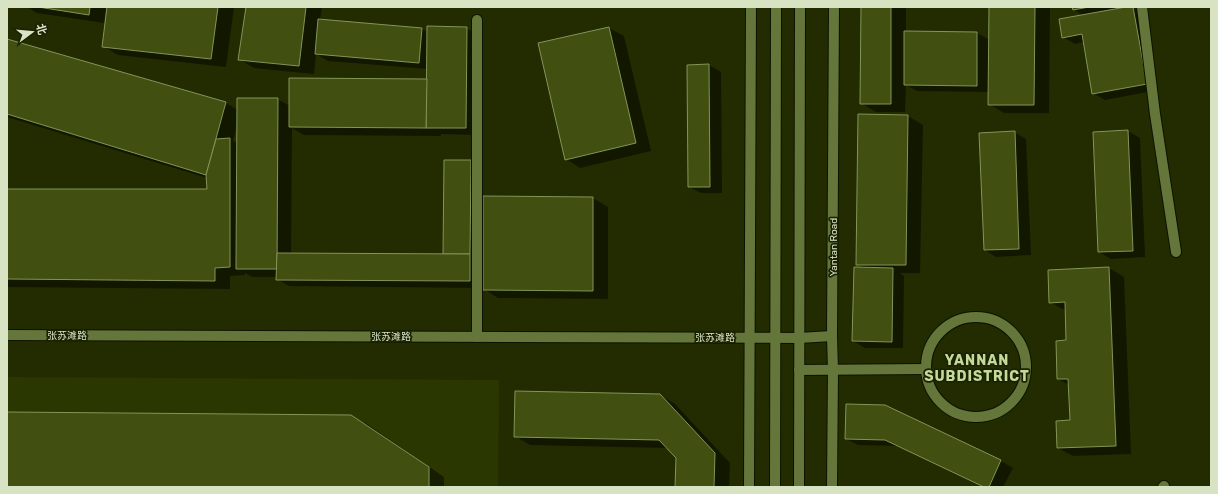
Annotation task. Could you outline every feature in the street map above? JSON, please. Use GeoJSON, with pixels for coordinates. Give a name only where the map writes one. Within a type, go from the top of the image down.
{"type":"FeatureCollection","features":[{"type":"Feature","properties":{"kind":"main road"},"geometry":{"type":"LineString","coordinates":[[749,487],[751,7]]}},
{"type":"Feature","properties":{"kind":"main road"},"geometry":{"type":"LineString","coordinates":[[775,487],[776,7]]}},
{"type":"Feature","properties":{"kind":"main road"},"geometry":{"type":"LineString","coordinates":[[799,487],[800,7]]}},
{"type":"Feature","properties":{"kind":"main road","name":"Yantan Road"},"geometry":{"type":"LineString","coordinates":[[832,487],[834,7]]}},
{"type":"Feature","properties":{"kind":"main road"},"geometry":{"type":"LineString","coordinates":[[1142,7],[1155,114],[1176,252]]}},
{"type":"Feature","properties":{"kind":"main road"},"geometry":{"type":"LineString","coordinates":[[477,20],[477,337]]}},
{"type":"Feature","properties":{"kind":"main road"},"geometry":{"type":"LineString","coordinates":[[974,316],[994,319],[1011,330],[1022,346],[1027,365],[1024,385],[1013,401],[997,413],[978,418],[959,414],[942,404],[930,388],[926,369],[929,349],[939,332],[955,320],[974,316]]}},
{"type":"Feature","properties":{"kind":"main road","name":"张苏滩路"},"geometry":{"type":"LineString","coordinates":[[7,335],[750,338],[832,336]]}},
{"type":"Feature","properties":{"kind":"main road"},"geometry":{"type":"LineString","coordinates":[[799,370],[926,369]]}},
{"type":"Feature","properties":{"kind":"shaded area"},"geometry":{"type":"Polygon","coordinates":[[[7,377],[499,380],[498,487],[7,487],[7,377]]]}},
{"type":"Feature","properties":{"kind":"building"},"geometry":{"type":"Polygon","coordinates":[[[38,7],[90,7],[89,15],[38,7]]]}},
{"type":"Feature","properties":{"kind":"building"},"geometry":{"type":"Polygon","coordinates":[[[107,7],[218,7],[211,59],[102,47],[107,7]]]}},
{"type":"Feature","properties":{"kind":"building"},"geometry":{"type":"Polygon","coordinates":[[[246,7],[306,7],[299,66],[238,60],[246,7]]]}},
{"type":"Feature","properties":{"kind":"building"},"geometry":{"type":"Polygon","coordinates":[[[861,7],[891,7],[891,104],[860,104],[861,7]]]}},
{"type":"Feature","properties":{"kind":"building"},"geometry":{"type":"Polygon","coordinates":[[[989,7],[1035,7],[1034,105],[988,105],[989,7]]]}},
{"type":"Feature","properties":{"kind":"building"},"geometry":{"type":"Polygon","coordinates":[[[1072,7],[1089,7],[1073,10],[1072,7]]]}},
{"type":"Feature","properties":{"kind":"building"},"geometry":{"type":"Polygon","coordinates":[[[1133,7],[1147,84],[1092,94],[1082,34],[1062,38],[1059,19],[1133,7]]]}},
{"type":"Feature","properties":{"kind":"building"},"geometry":{"type":"Polygon","coordinates":[[[318,19],[422,28],[419,63],[315,54],[318,19]]]}},
{"type":"Feature","properties":{"kind":"building"},"geometry":{"type":"Polygon","coordinates":[[[427,26],[467,27],[466,128],[426,128],[427,26]]]}},
{"type":"Feature","properties":{"kind":"building"},"geometry":{"type":"Polygon","coordinates":[[[609,27],[636,143],[565,160],[538,43],[609,27]]]}},
{"type":"Feature","properties":{"kind":"building"},"geometry":{"type":"Polygon","coordinates":[[[904,31],[977,32],[977,86],[904,85],[904,31]]]}},
{"type":"Feature","properties":{"kind":"building"},"geometry":{"type":"Polygon","coordinates":[[[7,39],[226,102],[206,175],[7,114],[7,39]]]}},
{"type":"Feature","properties":{"kind":"building"},"geometry":{"type":"Polygon","coordinates":[[[709,64],[710,187],[688,187],[687,65],[709,64]]]}},
{"type":"Feature","properties":{"kind":"building"},"geometry":{"type":"Polygon","coordinates":[[[289,78],[427,79],[426,128],[289,127],[289,78]]]}},
{"type":"Feature","properties":{"kind":"building"},"geometry":{"type":"Polygon","coordinates":[[[237,98],[278,98],[277,269],[236,269],[237,98]]]}},
{"type":"Feature","properties":{"kind":"building"},"geometry":{"type":"Polygon","coordinates":[[[858,114],[908,115],[906,265],[856,265],[858,114]]]}},
{"type":"Feature","properties":{"kind":"building"},"geometry":{"type":"Polygon","coordinates":[[[1128,130],[1133,251],[1098,252],[1093,132],[1128,130]]]}},
{"type":"Feature","properties":{"kind":"building"},"geometry":{"type":"Polygon","coordinates":[[[1015,131],[1019,249],[984,250],[979,133],[1015,131]]]}},
{"type":"Feature","properties":{"kind":"building"},"geometry":{"type":"Polygon","coordinates":[[[230,138],[230,267],[215,268],[215,281],[7,279],[7,189],[207,189],[206,175],[216,139],[230,138]]]}},
{"type":"Feature","properties":{"kind":"building"},"geometry":{"type":"Polygon","coordinates":[[[444,160],[471,160],[470,254],[443,254],[444,160]]]}},
{"type":"Feature","properties":{"kind":"building"},"geometry":{"type":"Polygon","coordinates":[[[483,196],[593,197],[593,291],[483,290],[483,196]]]}},
{"type":"Feature","properties":{"kind":"building"},"geometry":{"type":"Polygon","coordinates":[[[277,253],[470,254],[470,281],[276,280],[277,253]]]}},
{"type":"Feature","properties":{"kind":"building"},"geometry":{"type":"Polygon","coordinates":[[[854,267],[893,268],[892,342],[852,341],[854,267]]]}},
{"type":"Feature","properties":{"kind":"building"},"geometry":{"type":"Polygon","coordinates":[[[1109,267],[1116,446],[1057,448],[1056,421],[1070,420],[1068,379],[1057,379],[1056,341],[1066,340],[1065,302],[1049,303],[1048,270],[1109,267]]]}},
{"type":"Feature","properties":{"kind":"building"},"geometry":{"type":"Polygon","coordinates":[[[515,391],[660,394],[715,453],[714,487],[675,487],[676,458],[659,440],[514,437],[515,391]]]}},
{"type":"Feature","properties":{"kind":"building"},"geometry":{"type":"Polygon","coordinates":[[[846,404],[885,405],[1001,460],[989,487],[984,487],[885,440],[845,439],[846,404]]]}},
{"type":"Feature","properties":{"kind":"building"},"geometry":{"type":"Polygon","coordinates":[[[7,412],[351,415],[429,467],[429,487],[7,487],[7,412]]]}},
{"type":"Feature","properties":{"kind":"district","name":"YANNAN SUBDISTRICT"},"geometry":{"type":"Point","coordinates":[977,368]}}]}
